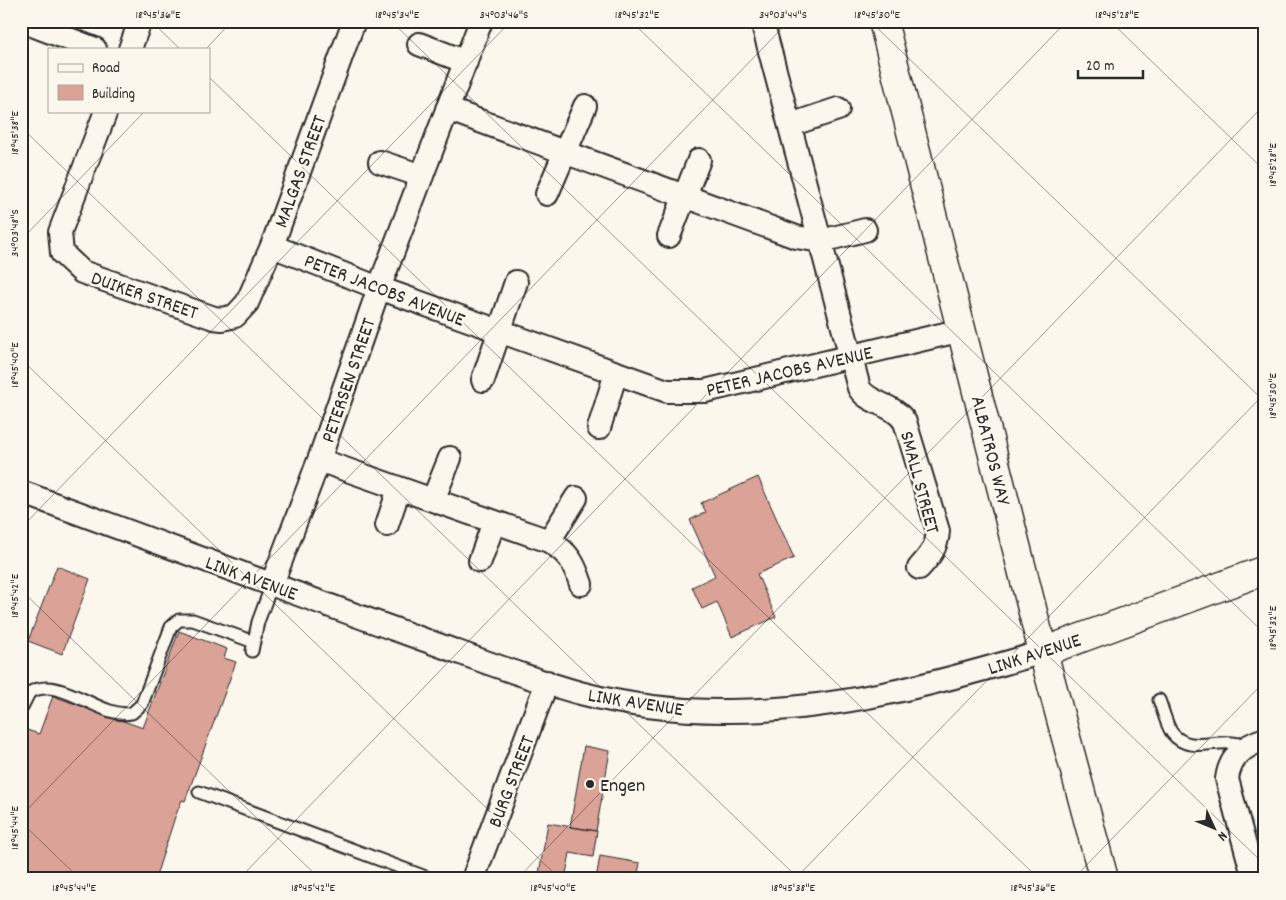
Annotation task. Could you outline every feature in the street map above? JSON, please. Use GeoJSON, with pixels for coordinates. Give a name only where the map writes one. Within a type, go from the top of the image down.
{"type":"FeatureCollection","features":[{"type":"Feature","properties":{"kind":"street"},"geometry":{"type":"LineString","coordinates":[[22,21],[92,48]]}},
{"type":"Feature","properties":{"kind":"street"},"geometry":{"type":"LineString","coordinates":[[130,48],[140,21]]}},
{"type":"Feature","properties":{"kind":"street","name":"MALGAS STREET"},"geometry":{"type":"LineString","coordinates":[[235,316],[247,303],[272,246],[354,21]]}},
{"type":"Feature","properties":{"kind":"street","name":"PETERSEN STREET"},"geometry":{"type":"LineString","coordinates":[[272,584],[319,460],[379,288],[481,21]]}},
{"type":"Feature","properties":{"kind":"street","name":"ALBATROS WAY"},"geometry":{"type":"LineString","coordinates":[[883,21],[1043,652],[1104,879]]}},
{"type":"Feature","properties":{"kind":"street","name":"SMALL STREET"},"geometry":{"type":"LineString","coordinates":[[759,22],[790,126],[850,356],[862,392],[894,409],[901,416],[907,429],[938,531],[933,553],[919,568]]}},
{"type":"Feature","properties":{"kind":"street"},"geometry":{"type":"LineString","coordinates":[[419,44],[466,62]]}},
{"type":"Feature","properties":{"kind":"street"},"geometry":{"type":"LineString","coordinates":[[547,194],[585,106]]}},
{"type":"Feature","properties":{"kind":"street"},"geometry":{"type":"LineString","coordinates":[[447,109],[686,195],[783,233],[821,241],[865,230]]}},
{"type":"Feature","properties":{"kind":"street"},"geometry":{"type":"LineString","coordinates":[[790,126],[838,109]]}},
{"type":"Feature","properties":{"kind":"street","name":"DUIKER STREET"},"geometry":{"type":"LineString","coordinates":[[106,112],[60,232],[62,253],[82,272],[214,318],[222,319],[235,316]]}},
{"type":"Feature","properties":{"kind":"street"},"geometry":{"type":"LineString","coordinates":[[669,236],[699,160]]}},
{"type":"Feature","properties":{"kind":"street"},"geometry":{"type":"LineString","coordinates":[[380,162],[422,176]]}},
{"type":"Feature","properties":{"kind":"street","name":"PETER JACOBS AVENUE"},"geometry":{"type":"LineString","coordinates":[[272,246],[379,288],[667,391],[705,391],[962,330]]}},
{"type":"Feature","properties":{"kind":"street"},"geometry":{"type":"LineString","coordinates":[[482,380],[516,282]]}},
{"type":"Feature","properties":{"kind":"street"},"geometry":{"type":"LineString","coordinates":[[600,428],[616,374]]}},
{"type":"Feature","properties":{"kind":"street"},"geometry":{"type":"LineString","coordinates":[[433,500],[450,458]]}},
{"type":"Feature","properties":{"kind":"street"},"geometry":{"type":"LineString","coordinates":[[319,460],[548,541],[564,550],[576,567],[582,584]]}},
{"type":"Feature","properties":{"kind":"street"},"geometry":{"type":"LineString","coordinates":[[387,525],[399,489]]}},
{"type":"Feature","properties":{"kind":"street","name":"LINK AVENUE"},"geometry":{"type":"LineString","coordinates":[[21,492],[547,682],[582,693],[671,709],[724,711],[778,709],[837,703],[948,680],[1043,652],[1265,570]]}},
{"type":"Feature","properties":{"kind":"street"},"geometry":{"type":"LineString","coordinates":[[548,541],[576,498]]}},
{"type":"Feature","properties":{"kind":"street"},"geometry":{"type":"LineString","coordinates":[[480,561],[494,522]]}},
{"type":"Feature","properties":{"kind":"street","name":"BURG STREET"},"geometry":{"type":"LineString","coordinates":[[473,879],[547,682]]}},
{"type":"Feature","properties":{"kind":"street"},"geometry":{"type":"LineString","coordinates":[[1254,879],[1227,779],[1231,761],[1255,743]]}},
{"type":"Feature","properties":{"kind":"lane"},"geometry":{"type":"LineString","coordinates":[[21,709],[29,693],[48,687],[119,713],[132,713],[142,704],[171,627],[179,620],[193,620],[253,647],[258,622],[272,584]]}},
{"type":"Feature","properties":{"kind":"lane"},"geometry":{"type":"LineString","coordinates":[[1159,700],[1171,732],[1184,742],[1192,745],[1234,742],[1255,743]]}},
{"type":"Feature","properties":{"kind":"lane"},"geometry":{"type":"LineString","coordinates":[[199,792],[431,879]]}},
{"type":"Feature","properties":{"kind":"building"},"geometry":{"type":"Polygon","coordinates":[[[758,477],[794,558],[757,574],[776,617],[732,637],[717,602],[702,609],[692,587],[715,576],[690,520],[706,512],[701,503],[758,477]]]}},
{"type":"Feature","properties":{"kind":"building"},"geometry":{"type":"Polygon","coordinates":[[[57,566],[90,579],[62,654],[28,641],[57,566]]]}},
{"type":"Feature","properties":{"kind":"building"},"geometry":{"type":"Polygon","coordinates":[[[179,631],[227,649],[224,658],[236,662],[185,801],[182,800],[175,817],[155,879],[21,879],[21,728],[39,734],[53,696],[143,728],[179,631]]]}},
{"type":"Feature","properties":{"kind":"building"},"geometry":{"type":"Polygon","coordinates":[[[584,746],[610,751],[596,831],[570,827],[584,746]]]}},
{"type":"Feature","properties":{"kind":"building"},"geometry":{"type":"Polygon","coordinates":[[[548,823],[597,831],[593,857],[570,853],[565,879],[538,879],[548,823]]]}},
{"type":"Feature","properties":{"kind":"building"},"geometry":{"type":"Polygon","coordinates":[[[600,856],[640,863],[637,879],[596,879],[600,856]]]}},
{"type":"Feature","properties":{"kind":"place","name":"Engen"},"geometry":{"type":"Point","coordinates":[590,784]}}]}
